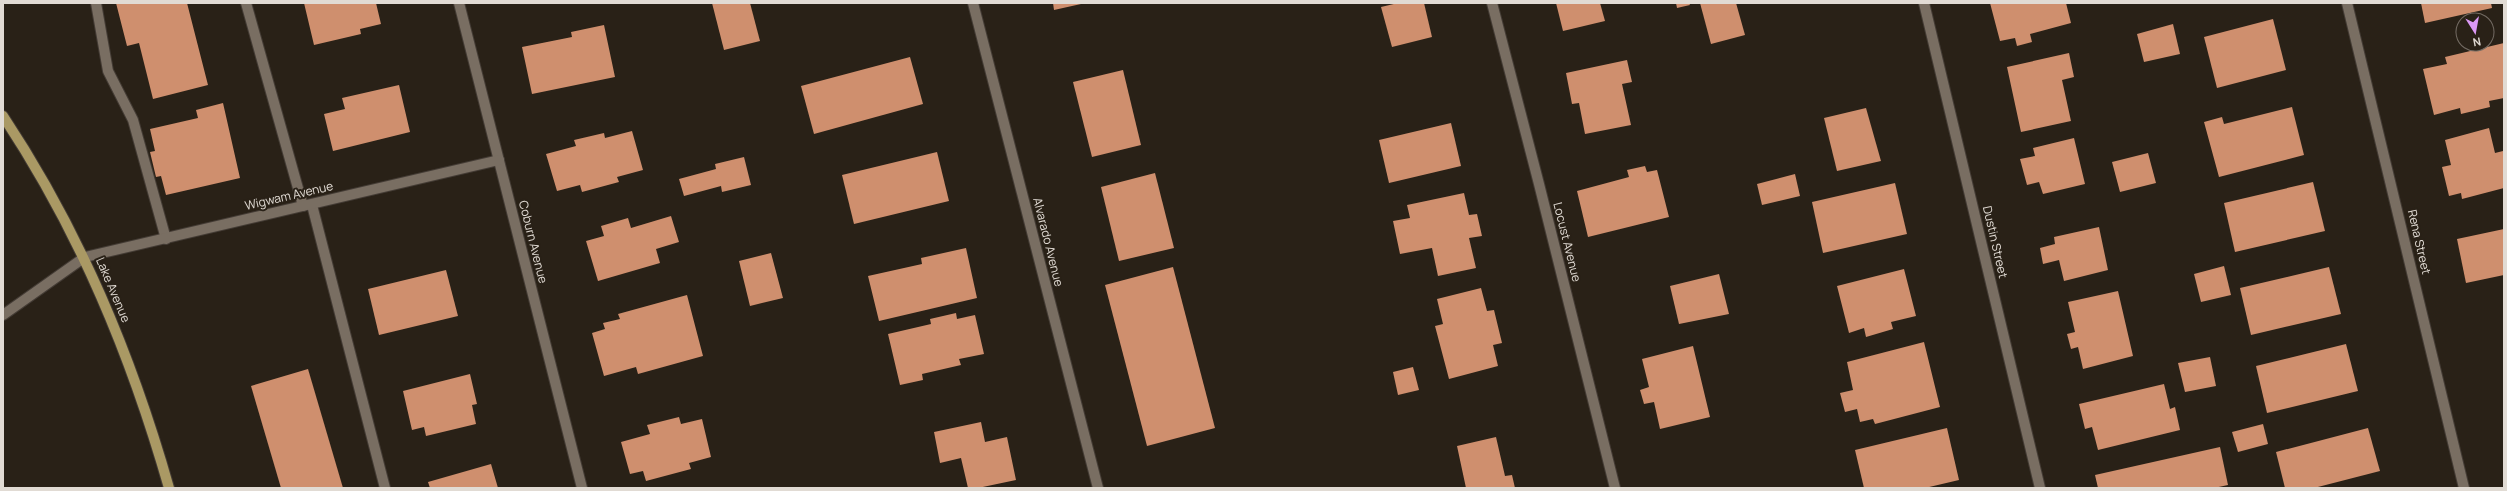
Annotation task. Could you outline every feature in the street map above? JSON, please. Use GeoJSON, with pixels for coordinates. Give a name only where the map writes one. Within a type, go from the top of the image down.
{"type":"FeatureCollection","features":[{"type":"Feature","properties":{"kind":"main road","name":"Lake Avenue"},"geometry":{"type":"LineString","coordinates":[[3,116],[53,196],[85,257],[129,365],[169,488]]}},
{"type":"Feature","properties":{"kind":"street"},"geometry":{"type":"LineString","coordinates":[[96,3],[108,71],[133,120],[166,239]]}},
{"type":"Feature","properties":{"kind":"street"},"geometry":{"type":"LineString","coordinates":[[246,3],[307,206],[385,488]]}},
{"type":"Feature","properties":{"kind":"street","name":"Coburn Avenue"},"geometry":{"type":"LineString","coordinates":[[458,3],[582,488]]}},
{"type":"Feature","properties":{"kind":"street","name":"Alvarado Avenue"},"geometry":{"type":"LineString","coordinates":[[973,3],[1098,488]]}},
{"type":"Feature","properties":{"kind":"street","name":"Locust Avenue"},"geometry":{"type":"LineString","coordinates":[[1492,3],[1540,184],[1615,488]]}},
{"type":"Feature","properties":{"kind":"street","name":"Dustin Street"},"geometry":{"type":"LineString","coordinates":[[1924,3],[2040,488]]}},
{"type":"Feature","properties":{"kind":"street","name":"Rena Street"},"geometry":{"type":"LineString","coordinates":[[2347,3],[2464,488]]}},
{"type":"Feature","properties":{"kind":"street","name":"Wigwam Avenue"},"geometry":{"type":"LineString","coordinates":[[85,257],[499,160]]}},
{"type":"Feature","properties":{"kind":"street"},"geometry":{"type":"LineString","coordinates":[[3,315],[85,257]]}},
{"type":"Feature","properties":{"kind":"building"},"geometry":{"type":"Polygon","coordinates":[[[116,3],[187,3],[208,85],[153,99],[139,43],[127,46],[116,3]]]}},
{"type":"Feature","properties":{"kind":"building"},"geometry":{"type":"Polygon","coordinates":[[[304,3],[376,3],[381,24],[360,29],[361,34],[314,45],[304,3]]]}},
{"type":"Feature","properties":{"kind":"building"},"geometry":{"type":"Polygon","coordinates":[[[712,3],[750,3],[760,41],[724,50],[712,3]]]}},
{"type":"Feature","properties":{"kind":"building"},"geometry":{"type":"Polygon","coordinates":[[[1053,3],[1081,3],[1081,4],[1054,10],[1053,3]]]}},
{"type":"Feature","properties":{"kind":"building"},"geometry":{"type":"Polygon","coordinates":[[[1398,3],[1424,3],[1432,37],[1392,47],[1381,7],[1398,3]]]}},
{"type":"Feature","properties":{"kind":"building"},"geometry":{"type":"Polygon","coordinates":[[[1556,3],[1600,3],[1605,21],[1563,31],[1556,3]]]}},
{"type":"Feature","properties":{"kind":"building"},"geometry":{"type":"Polygon","coordinates":[[[1676,3],[1689,3],[1690,5],[1677,8],[1676,3]]]}},
{"type":"Feature","properties":{"kind":"building"},"geometry":{"type":"Polygon","coordinates":[[[1700,3],[1736,3],[1745,35],[1711,44],[1700,3]]]}},
{"type":"Feature","properties":{"kind":"building"},"geometry":{"type":"Polygon","coordinates":[[[1990,3],[2066,3],[2071,23],[2030,34],[2032,42],[2017,46],[2015,38],[2000,41],[1990,3]]]}},
{"type":"Feature","properties":{"kind":"building"},"geometry":{"type":"Polygon","coordinates":[[[2421,3],[2491,3],[2492,8],[2474,12],[2455,12],[2455,16],[2425,23],[2421,3]]]}},
{"type":"Feature","properties":{"kind":"building"},"geometry":{"type":"Polygon","coordinates":[[[2273,19],[2286,70],[2217,88],[2204,37],[2273,19]]]}},
{"type":"Feature","properties":{"kind":"building"},"geometry":{"type":"Polygon","coordinates":[[[2173,24],[2180,54],[2144,62],[2137,34],[2173,24]]]}},
{"type":"Feature","properties":{"kind":"building"},"geometry":{"type":"Polygon","coordinates":[[[604,25],[615,77],[532,94],[522,47],[572,37],[571,32],[604,25]]]}},
{"type":"Feature","properties":{"kind":"building"},"geometry":{"type":"Polygon","coordinates":[[[2504,43],[2504,98],[2489,101],[2490,107],[2461,114],[2460,108],[2434,115],[2423,69],[2447,64],[2445,57],[2466,52],[2495,52],[2495,45],[2504,43]]]}},
{"type":"Feature","properties":{"kind":"building"},"geometry":{"type":"Polygon","coordinates":[[[2069,53],[2074,77],[2062,80],[2071,121],[2021,132],[2007,67],[2069,53]]]}},
{"type":"Feature","properties":{"kind":"building"},"geometry":{"type":"Polygon","coordinates":[[[910,57],[923,104],[814,134],[801,86],[910,57]]]}},
{"type":"Feature","properties":{"kind":"building"},"geometry":{"type":"Polygon","coordinates":[[[1627,60],[1632,82],[1622,84],[1631,125],[1585,134],[1579,103],[1572,104],[1566,73],[1627,60]]]}},
{"type":"Feature","properties":{"kind":"building"},"geometry":{"type":"Polygon","coordinates":[[[1123,70],[1141,145],[1092,157],[1073,82],[1123,70]]]}},
{"type":"Feature","properties":{"kind":"building"},"geometry":{"type":"Polygon","coordinates":[[[399,85],[410,132],[333,151],[324,114],[345,109],[342,98],[399,85]]]}},
{"type":"Feature","properties":{"kind":"building"},"geometry":{"type":"Polygon","coordinates":[[[223,103],[240,178],[166,195],[161,176],[156,177],[150,152],[155,151],[150,129],[198,118],[196,110],[223,103]]]}},
{"type":"Feature","properties":{"kind":"building"},"geometry":{"type":"Polygon","coordinates":[[[2292,107],[2304,155],[2219,177],[2204,122],[2222,117],[2224,124],[2292,107]]]}},
{"type":"Feature","properties":{"kind":"building"},"geometry":{"type":"Polygon","coordinates":[[[1866,108],[1881,161],[1837,171],[1824,118],[1866,108]]]}},
{"type":"Feature","properties":{"kind":"building"},"geometry":{"type":"Polygon","coordinates":[[[1451,123],[1461,166],[1389,183],[1379,140],[1451,123]]]}},
{"type":"Feature","properties":{"kind":"building"},"geometry":{"type":"Polygon","coordinates":[[[2489,128],[2495,153],[2503,151],[2504,188],[2462,199],[2461,193],[2449,196],[2442,167],[2451,165],[2445,140],[2489,128]]]}},
{"type":"Feature","properties":{"kind":"building"},"geometry":{"type":"Polygon","coordinates":[[[632,131],[643,170],[617,177],[619,182],[582,192],[580,185],[557,191],[546,154],[576,146],[574,140],[604,133],[605,138],[632,131]]]}},
{"type":"Feature","properties":{"kind":"building"},"geometry":{"type":"Polygon","coordinates":[[[2074,138],[2085,184],[2043,194],[2039,182],[2027,185],[2020,159],[2035,156],[2033,148],[2074,138]]]}},
{"type":"Feature","properties":{"kind":"building"},"geometry":{"type":"Polygon","coordinates":[[[937,152],[949,201],[854,224],[842,175],[937,152]]]}},
{"type":"Feature","properties":{"kind":"building"},"geometry":{"type":"Polygon","coordinates":[[[2148,153],[2156,183],[2120,192],[2112,162],[2148,153]]]}},
{"type":"Feature","properties":{"kind":"building"},"geometry":{"type":"Polygon","coordinates":[[[744,157],[751,185],[722,192],[721,186],[684,196],[679,179],[716,169],[715,164],[744,157]]]}},
{"type":"Feature","properties":{"kind":"building"},"geometry":{"type":"Polygon","coordinates":[[[1645,166],[1647,172],[1657,170],[1669,217],[1588,237],[1577,191],[1629,177],[1627,170],[1645,166]]]}},
{"type":"Feature","properties":{"kind":"building"},"geometry":{"type":"Polygon","coordinates":[[[1155,173],[1174,248],[1119,261],[1101,187],[1155,173]]]}},
{"type":"Feature","properties":{"kind":"building"},"geometry":{"type":"Polygon","coordinates":[[[1795,174],[1800,196],[1762,205],[1757,184],[1795,174]]]}},
{"type":"Feature","properties":{"kind":"building"},"geometry":{"type":"Polygon","coordinates":[[[2313,182],[2325,231],[2235,252],[2224,203],[2313,182]]]}},
{"type":"Feature","properties":{"kind":"building"},"geometry":{"type":"Polygon","coordinates":[[[1895,183],[1907,234],[1823,253],[1812,202],[1895,183]]]}},
{"type":"Feature","properties":{"kind":"building"},"geometry":{"type":"Polygon","coordinates":[[[1464,193],[1469,215],[1477,214],[1482,236],[1469,238],[1476,268],[1438,276],[1432,248],[1400,254],[1393,221],[1410,218],[1407,205],[1464,193]]]}},
{"type":"Feature","properties":{"kind":"building"},"geometry":{"type":"Polygon","coordinates":[[[671,216],[679,242],[656,249],[660,263],[598,281],[586,241],[604,236],[601,226],[628,218],[631,228],[671,216]]]}},
{"type":"Feature","properties":{"kind":"building"},"geometry":{"type":"Polygon","coordinates":[[[2099,227],[2108,270],[2064,281],[2059,260],[2043,264],[2040,248],[2055,244],[2054,237],[2099,227]]]}},
{"type":"Feature","properties":{"kind":"building"},"geometry":{"type":"Polygon","coordinates":[[[2504,229],[2504,275],[2466,283],[2457,239],[2504,229]]]}},
{"type":"Feature","properties":{"kind":"building"},"geometry":{"type":"Polygon","coordinates":[[[966,248],[977,298],[879,321],[868,276],[922,264],[921,258],[966,248]]]}},
{"type":"Feature","properties":{"kind":"building"},"geometry":{"type":"Polygon","coordinates":[[[771,253],[783,298],[750,306],[739,261],[771,253]]]}},
{"type":"Feature","properties":{"kind":"building"},"geometry":{"type":"Polygon","coordinates":[[[2224,266],[2231,295],[2201,302],[2194,274],[2224,266]]]}},
{"type":"Feature","properties":{"kind":"building"},"geometry":{"type":"Polygon","coordinates":[[[1173,267],[1215,428],[1147,446],[1105,285],[1173,267]]]}},
{"type":"Feature","properties":{"kind":"building"},"geometry":{"type":"Polygon","coordinates":[[[2329,267],[2341,314],[2251,335],[2240,288],[2329,267]]]}},
{"type":"Feature","properties":{"kind":"building"},"geometry":{"type":"Polygon","coordinates":[[[1904,269],[1916,316],[1891,322],[1893,329],[1866,337],[1864,328],[1849,333],[1837,286],[1904,269]]]}},
{"type":"Feature","properties":{"kind":"building"},"geometry":{"type":"Polygon","coordinates":[[[446,270],[458,316],[379,335],[368,289],[446,270]]]}},
{"type":"Feature","properties":{"kind":"building"},"geometry":{"type":"Polygon","coordinates":[[[1719,274],[1729,314],[1679,324],[1670,286],[1719,274]]]}},
{"type":"Feature","properties":{"kind":"building"},"geometry":{"type":"Polygon","coordinates":[[[1481,288],[1487,311],[1494,310],[1502,343],[1493,345],[1498,366],[1449,379],[1435,326],[1443,324],[1437,299],[1481,288]]]}},
{"type":"Feature","properties":{"kind":"building"},"geometry":{"type":"Polygon","coordinates":[[[2118,291],[2133,356],[2083,369],[2078,347],[2071,349],[2067,334],[2075,332],[2068,302],[2118,291]]]}},
{"type":"Feature","properties":{"kind":"building"},"geometry":{"type":"Polygon","coordinates":[[[687,295],[703,356],[638,374],[636,367],[604,376],[592,333],[605,329],[603,323],[620,319],[618,314],[687,295]]]}},
{"type":"Feature","properties":{"kind":"building"},"geometry":{"type":"Polygon","coordinates":[[[956,313],[957,319],[975,315],[984,354],[959,359],[961,365],[922,374],[923,380],[900,385],[888,334],[931,324],[930,319],[956,313]]]}},
{"type":"Feature","properties":{"kind":"building"},"geometry":{"type":"Polygon","coordinates":[[[1924,342],[1940,407],[1875,424],[1873,419],[1860,422],[1857,409],[1845,412],[1840,393],[1853,390],[1847,362],[1924,342]]]}},
{"type":"Feature","properties":{"kind":"building"},"geometry":{"type":"Polygon","coordinates":[[[2346,344],[2358,391],[2267,413],[2256,366],[2346,344]]]}},
{"type":"Feature","properties":{"kind":"building"},"geometry":{"type":"Polygon","coordinates":[[[1693,346],[1710,417],[1660,429],[1654,402],[1644,404],[1640,390],[1649,387],[1642,359],[1693,346]]]}},
{"type":"Feature","properties":{"kind":"building"},"geometry":{"type":"Polygon","coordinates":[[[2210,357],[2216,386],[2185,392],[2178,363],[2210,357]]]}},
{"type":"Feature","properties":{"kind":"building"},"geometry":{"type":"Polygon","coordinates":[[[1413,367],[1419,390],[1398,395],[1393,372],[1413,367]]]}},
{"type":"Feature","properties":{"kind":"building"},"geometry":{"type":"Polygon","coordinates":[[[308,369],[343,488],[281,488],[251,386],[308,369]]]}},
{"type":"Feature","properties":{"kind":"building"},"geometry":{"type":"Polygon","coordinates":[[[470,374],[477,404],[472,405],[476,424],[426,436],[424,427],[412,430],[403,391],[470,374]]]}},
{"type":"Feature","properties":{"kind":"building"},"geometry":{"type":"Polygon","coordinates":[[[2164,384],[2170,409],[2175,407],[2180,430],[2098,450],[2092,427],[2085,429],[2079,404],[2164,384]]]}},
{"type":"Feature","properties":{"kind":"building"},"geometry":{"type":"Polygon","coordinates":[[[679,417],[681,424],[702,419],[711,457],[689,463],[691,469],[646,481],[643,471],[630,474],[621,442],[650,434],[647,425],[679,417]]]}},
{"type":"Feature","properties":{"kind":"building"},"geometry":{"type":"Polygon","coordinates":[[[981,422],[985,442],[1007,437],[1016,480],[978,488],[968,488],[961,458],[940,463],[934,432],[981,422]]]}},
{"type":"Feature","properties":{"kind":"building"},"geometry":{"type":"Polygon","coordinates":[[[2263,424],[2268,444],[2238,452],[2232,432],[2263,424]]]}},
{"type":"Feature","properties":{"kind":"building"},"geometry":{"type":"Polygon","coordinates":[[[1947,428],[1959,480],[1925,488],[1864,488],[1855,450],[1947,428]]]}},
{"type":"Feature","properties":{"kind":"building"},"geometry":{"type":"Polygon","coordinates":[[[2368,428],[2380,471],[2314,488],[2285,488],[2276,452],[2368,428]]]}},
{"type":"Feature","properties":{"kind":"building"},"geometry":{"type":"Polygon","coordinates":[[[1496,437],[1505,476],[1512,475],[1515,488],[1466,488],[1457,446],[1496,437]]]}},
{"type":"Feature","properties":{"kind":"building"},"geometry":{"type":"Polygon","coordinates":[[[2220,447],[2228,485],[2214,488],[2098,488],[2095,475],[2220,447]]]}},
{"type":"Feature","properties":{"kind":"building"},"geometry":{"type":"Polygon","coordinates":[[[491,464],[498,488],[430,488],[428,482],[491,464]]]}}]}
